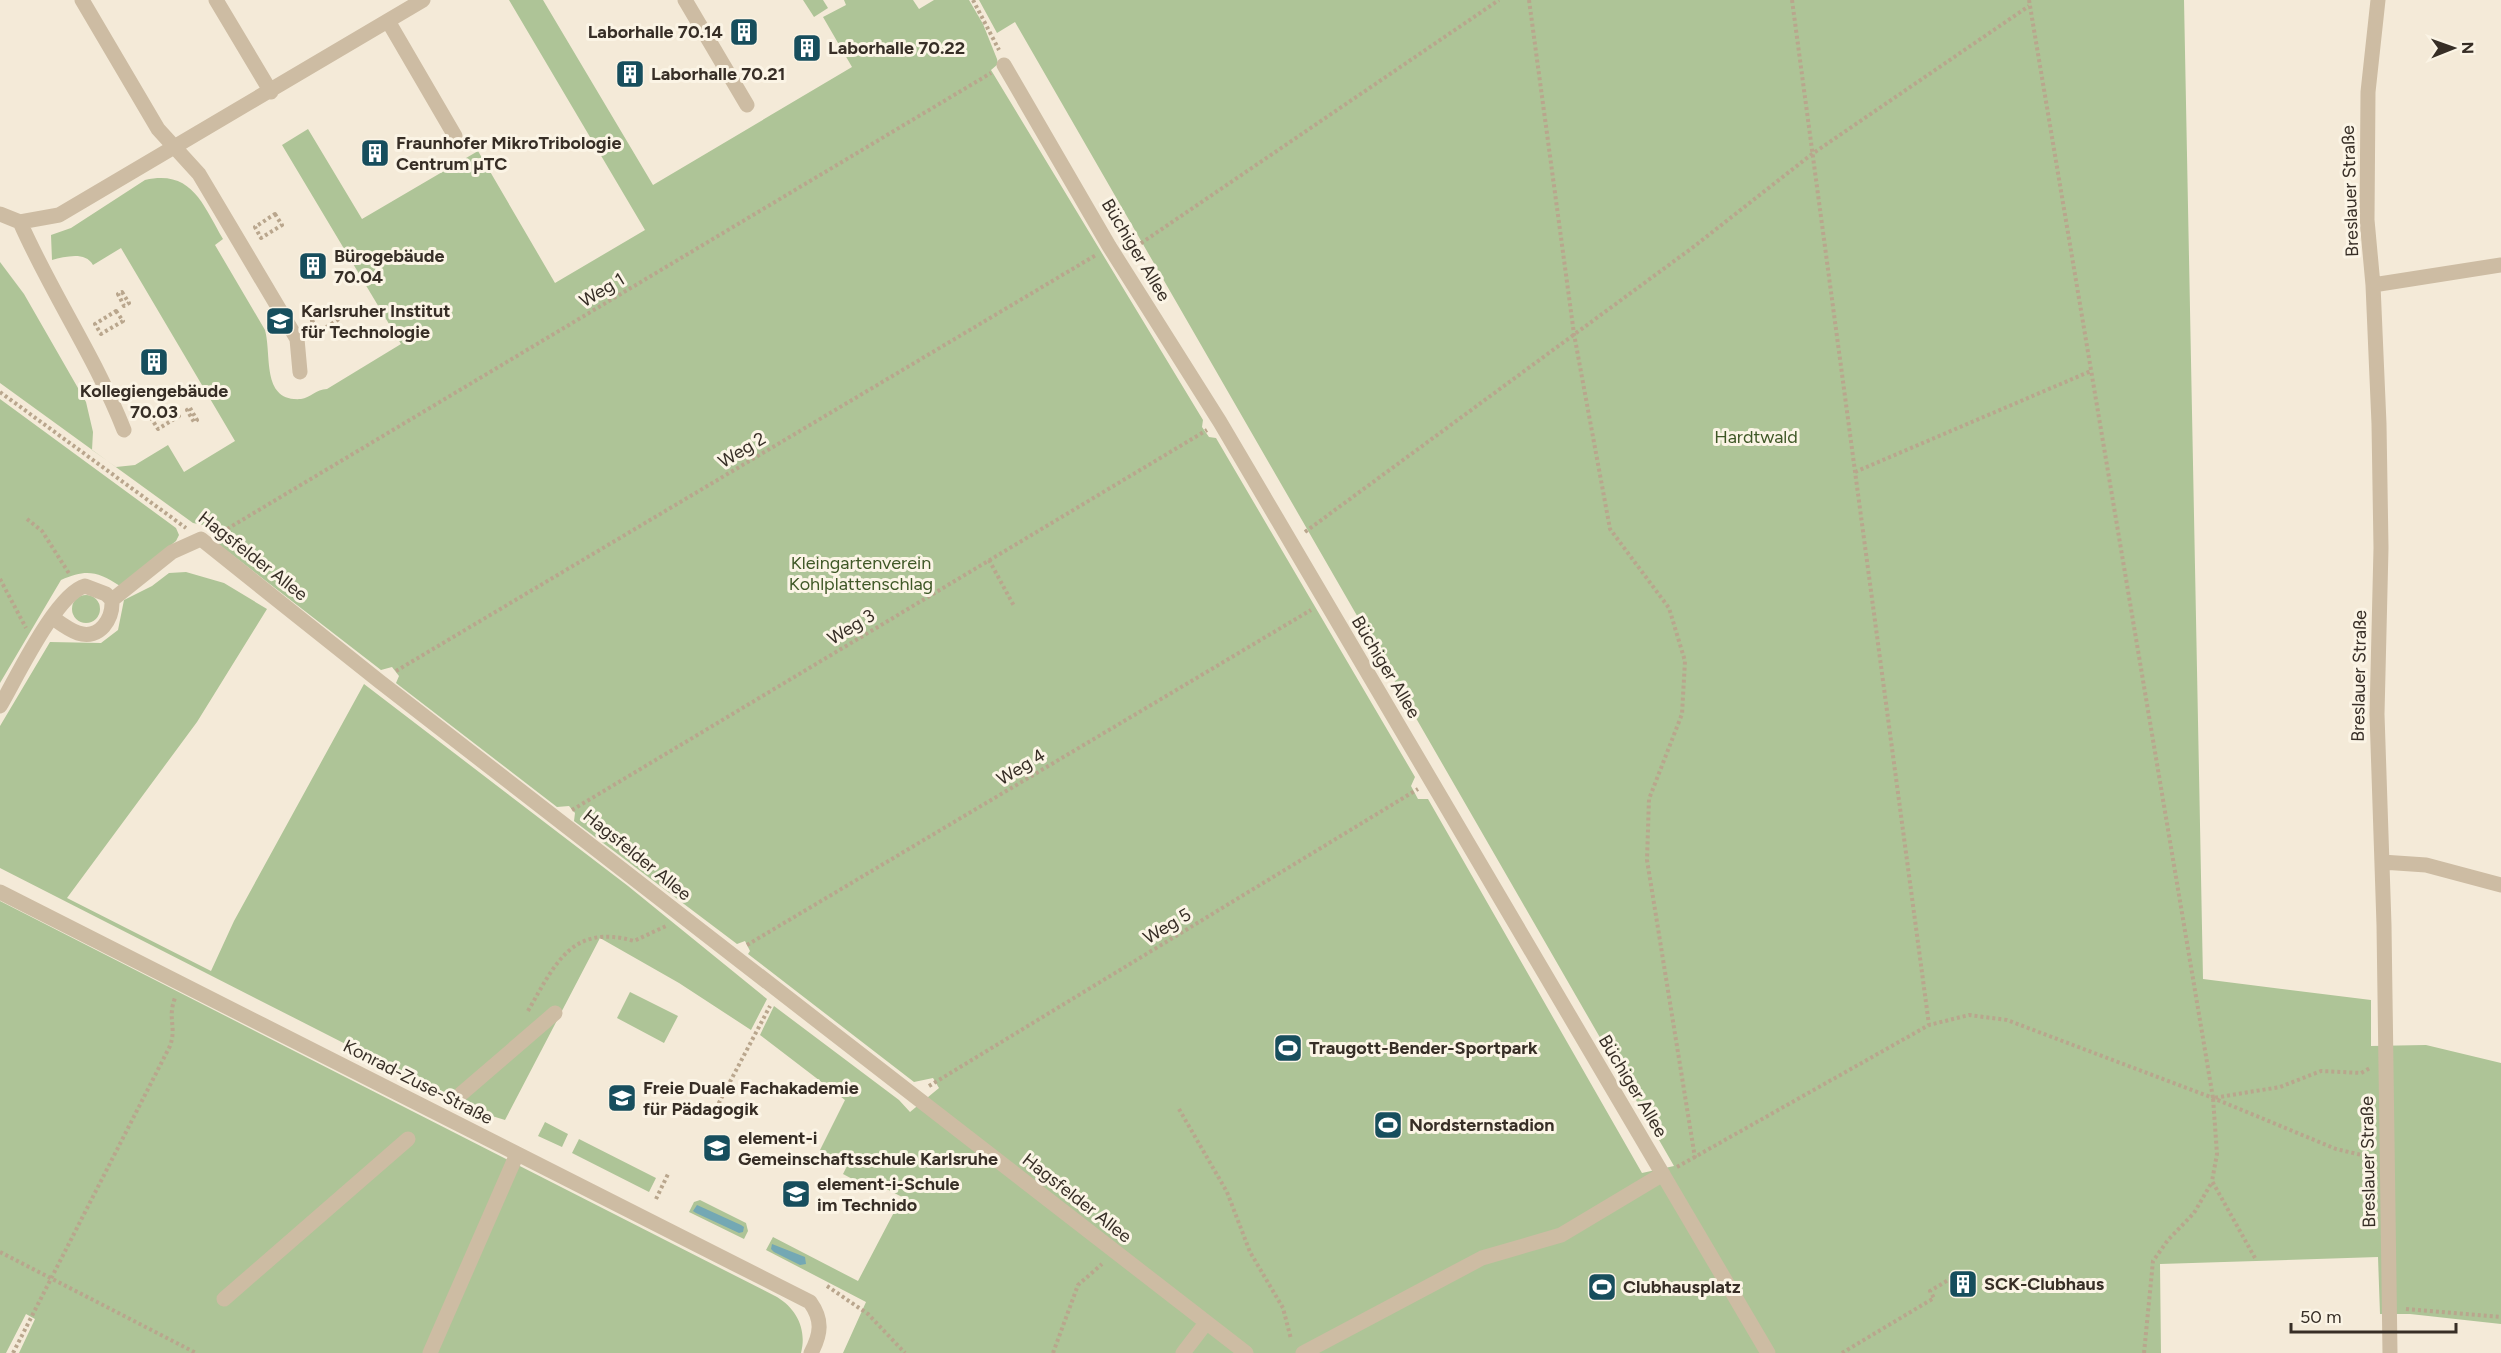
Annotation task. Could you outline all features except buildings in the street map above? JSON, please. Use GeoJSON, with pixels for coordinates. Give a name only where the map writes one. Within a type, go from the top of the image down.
{"type":"FeatureCollection","features":[{"type":"Feature","properties":{"kind":"street"},"geometry":{"type":"LineString","coordinates":[[82,0],[158,129],[199,174],[297,339],[300,372]]}},
{"type":"Feature","properties":{"kind":"street"},"geometry":{"type":"LineString","coordinates":[[216,0],[272,92]]}},
{"type":"Feature","properties":{"kind":"street"},"geometry":{"type":"LineString","coordinates":[[0,214],[20,222],[59,215],[272,92],[423,0]]}},
{"type":"Feature","properties":{"kind":"street"},"geometry":{"type":"LineString","coordinates":[[685,0],[747,105]]}},
{"type":"Feature","properties":{"kind":"street","name":"Breslauer Straße"},"geometry":{"type":"LineString","coordinates":[[2378,0],[2367,102],[2367,220],[2373,285],[2380,514],[2377,684],[2390,1353]]}},
{"type":"Feature","properties":{"kind":"street"},"geometry":{"type":"LineString","coordinates":[[388,21],[455,136]]}},
{"type":"Feature","properties":{"kind":"street","name":"Büchiger Allee"},"geometry":{"type":"LineString","coordinates":[[998,68],[1220,422],[1768,1353]]}},
{"type":"Feature","properties":{"kind":"street"},"geometry":{"type":"LineString","coordinates":[[20,222],[48,283],[106,384],[124,430]]}},
{"type":"Feature","properties":{"kind":"street"},"geometry":{"type":"LineString","coordinates":[[2373,285],[2501,265]]}},
{"type":"Feature","properties":{"kind":"street"},"geometry":{"type":"LineString","coordinates":[[52,618],[78,633],[100,630],[108,621],[112,600],[172,552],[201,539]]}},
{"type":"Feature","properties":{"kind":"street","name":"Hagsfelder Allee"},"geometry":{"type":"LineString","coordinates":[[201,539],[681,916],[1246,1353]]}},
{"type":"Feature","properties":{"kind":"street"},"geometry":{"type":"LineString","coordinates":[[1,703],[37,639],[77,588],[94,588],[112,600]]}},
{"type":"Feature","properties":{"kind":"street"},"geometry":{"type":"LineString","coordinates":[[2382,862],[2426,865],[2501,885]]}},
{"type":"Feature","properties":{"kind":"street","name":"Konrad-Zuse-Straße"},"geometry":{"type":"LineString","coordinates":[[0,892],[810,1302],[815,1309],[820,1331],[812,1353]]}},
{"type":"Feature","properties":{"kind":"street"},"geometry":{"type":"LineString","coordinates":[[460,1094],[555,1013]]}},
{"type":"Feature","properties":{"kind":"street"},"geometry":{"type":"LineString","coordinates":[[224,1299],[408,1139]]}},
{"type":"Feature","properties":{"kind":"street"},"geometry":{"type":"LineString","coordinates":[[430,1353],[517,1154]]}},
{"type":"Feature","properties":{"kind":"street"},"geometry":{"type":"LineString","coordinates":[[1297,1348],[1482,1258],[1561,1235],[1663,1174]]}},
{"type":"Feature","properties":{"kind":"street"},"geometry":{"type":"LineString","coordinates":[[1183,1353],[1206,1323]]}},
{"type":"Feature","properties":{"kind":"path"},"geometry":{"type":"LineString","coordinates":[[973,0],[988,24],[998,68]]}},
{"type":"Feature","properties":{"kind":"path"},"geometry":{"type":"LineString","coordinates":[[1118,259],[1499,0]]}},
{"type":"Feature","properties":{"kind":"path"},"geometry":{"type":"LineString","coordinates":[[1529,0],[1574,334],[1610,529],[1669,608],[1685,661],[1682,714],[1649,799],[1647,860],[1695,1158]]}},
{"type":"Feature","properties":{"kind":"path"},"geometry":{"type":"LineString","coordinates":[[1792,0],[1929,1025]]}},
{"type":"Feature","properties":{"kind":"path"},"geometry":{"type":"LineString","coordinates":[[1290,544],[1692,248],[1812,154],[2029,3],[2213,1098],[2217,1154],[2212,1181],[2194,1213],[2168,1240],[2153,1261],[2144,1353]]}},
{"type":"Feature","properties":{"kind":"path","name":"Weg 1"},"geometry":{"type":"LineString","coordinates":[[225,532],[998,68]]}},
{"type":"Feature","properties":{"kind":"path"},"geometry":{"type":"LineString","coordinates":[[275,214],[282,225],[261,238],[255,227],[275,214]]}},
{"type":"Feature","properties":{"kind":"path","name":"Weg 2"},"geometry":{"type":"LineString","coordinates":[[396,671],[1102,251]]}},
{"type":"Feature","properties":{"kind":"path"},"geometry":{"type":"LineString","coordinates":[[333,309],[339,319],[319,332],[312,321],[333,309]]}},
{"type":"Feature","properties":{"kind":"path"},"geometry":{"type":"LineString","coordinates":[[116,311],[123,321],[101,334],[95,324],[116,311]]}},
{"type":"Feature","properties":{"kind":"path"},"geometry":{"type":"LineString","coordinates":[[1855,472],[2091,371]]}},
{"type":"Feature","properties":{"kind":"path","name":"Hagsfelder Allee"},"geometry":{"type":"LineString","coordinates":[[0,392],[201,539]]}},
{"type":"Feature","properties":{"kind":"path"},"geometry":{"type":"LineString","coordinates":[[173,405],[179,416],[158,429],[151,418],[173,405]]}},
{"type":"Feature","properties":{"kind":"path","name":"Weg 3"},"geometry":{"type":"LineString","coordinates":[[572,809],[1205,431]]}},
{"type":"Feature","properties":{"kind":"path"},"geometry":{"type":"LineString","coordinates":[[27,519],[42,531],[77,588]]}},
{"type":"Feature","properties":{"kind":"path"},"geometry":{"type":"LineString","coordinates":[[989,560],[1014,606]]}},
{"type":"Feature","properties":{"kind":"path"},"geometry":{"type":"LineString","coordinates":[[0,579],[8,590],[14,610],[23,626],[37,639]]}},
{"type":"Feature","properties":{"kind":"path","name":"Weg 4"},"geometry":{"type":"LineString","coordinates":[[731,954],[1324,602]]}},
{"type":"Feature","properties":{"kind":"path","name":"Weg 5"},"geometry":{"type":"LineString","coordinates":[[935,1082],[1413,792]]}},
{"type":"Feature","properties":{"kind":"path"},"geometry":{"type":"LineString","coordinates":[[523,1019],[552,969],[575,945],[589,938],[617,936],[634,941],[662,929],[681,916]]}},
{"type":"Feature","properties":{"kind":"path"},"geometry":{"type":"LineString","coordinates":[[13,1353],[170,1046],[175,1032],[170,1020],[172,1004],[180,983]]}},
{"type":"Feature","properties":{"kind":"path"},"geometry":{"type":"LineString","coordinates":[[713,1114],[779,990]]}},
{"type":"Feature","properties":{"kind":"path"},"geometry":{"type":"LineString","coordinates":[[1663,1174],[1929,1025],[1969,1015],[2007,1020],[2213,1098],[2336,1149],[2388,1161]]}},
{"type":"Feature","properties":{"kind":"path"},"geometry":{"type":"LineString","coordinates":[[2213,1098],[2280,1087],[2321,1071],[2361,1073],[2386,1059]]}},
{"type":"Feature","properties":{"kind":"path"},"geometry":{"type":"LineString","coordinates":[[1179,1109],[1227,1192],[1250,1252],[1283,1308],[1297,1348]]}},
{"type":"Feature","properties":{"kind":"path"},"geometry":{"type":"LineString","coordinates":[[656,1199],[669,1172]]}},
{"type":"Feature","properties":{"kind":"path"},"geometry":{"type":"LineString","coordinates":[[2212,1181],[2255,1258]]}},
{"type":"Feature","properties":{"kind":"path"},"geometry":{"type":"LineString","coordinates":[[0,1252],[196,1353]]}},
{"type":"Feature","properties":{"kind":"path"},"geometry":{"type":"LineString","coordinates":[[1053,1353],[1078,1285],[1116,1253]]}},
{"type":"Feature","properties":{"kind":"path"},"geometry":{"type":"LineString","coordinates":[[1842,1353],[1934,1298],[1930,1291],[1955,1276]]}},
{"type":"Feature","properties":{"kind":"path"},"geometry":{"type":"LineString","coordinates":[[827,1286],[868,1314],[905,1353]]}},
{"type":"Feature","properties":{"kind":"path"},"geometry":{"type":"LineString","coordinates":[[2390,1308],[2501,1317]]}},
{"type":"Feature","properties":{"kind":"green space"},"geometry":{"type":"Polygon","coordinates":[[[509,0],[543,0],[653,185],[852,67],[823,17],[846,5],[844,0],[913,0],[919,9],[934,0],[969,0],[983,24],[997,59],[998,64],[991,70],[1203,420],[1202,427],[1209,437],[1216,438],[1415,777],[1411,786],[1418,799],[1428,799],[1642,1173],[1674,1166],[1015,22],[997,33],[979,0],[2184,0],[2203,979],[2371,1000],[2371,1046],[2426,1045],[2501,1063],[2501,1324],[2410,1314],[2380,1314],[2378,1257],[2160,1264],[2161,1353],[843,1353],[866,1302],[766,1250],[773,1237],[858,1281],[902,1197],[879,1185],[875,1191],[843,1174],[846,1168],[818,1154],[845,1100],[760,1035],[774,1006],[899,1100],[910,1112],[939,1088],[933,1078],[914,1082],[748,954],[750,951],[745,941],[737,944],[574,821],[575,813],[569,806],[557,807],[396,683],[399,676],[392,667],[381,670],[218,544],[228,536],[220,524],[213,527],[193,523],[107,461],[116,467],[135,465],[168,445],[184,472],[235,441],[121,248],[93,265],[80,256],[52,260],[51,235],[71,228],[145,180],[161,178],[174,180],[185,185],[202,202],[223,239],[215,245],[265,330],[274,385],[279,393],[288,398],[301,399],[327,389],[401,344],[282,145],[308,129],[362,219],[478,151],[555,283],[645,230],[509,0]]]}},
{"type":"Feature","properties":{"kind":"green space"},"geometry":{"type":"Polygon","coordinates":[[[803,0],[823,0],[828,8],[814,17],[803,0]]]}},
{"type":"Feature","properties":{"kind":"green space"},"geometry":{"type":"Polygon","coordinates":[[[0,262],[24,294],[86,402],[93,432],[92,450],[0,383],[0,262]]]}},
{"type":"Feature","properties":{"kind":"green space"},"geometry":{"type":"Polygon","coordinates":[[[0,399],[176,528],[179,535],[176,541],[120,586],[105,577],[91,573],[78,574],[61,580],[0,683],[0,399]]]}},
{"type":"Feature","properties":{"kind":"green space"},"geometry":{"type":"Polygon","coordinates":[[[186,572],[224,583],[267,609],[197,722],[67,898],[211,971],[234,921],[364,684],[628,886],[767,999],[751,1030],[679,983],[600,938],[505,1120],[479,1112],[0,868],[0,726],[50,642],[101,643],[118,630],[124,600],[152,586],[169,573],[186,572]]]}},
{"type":"Feature","properties":{"kind":"green space"},"geometry":{"type":"Polygon","coordinates":[[[86,595],[96,599],[100,609],[96,619],[86,623],[76,619],[72,609],[76,599],[86,595]]]}},
{"type":"Feature","properties":{"kind":"green space"},"geometry":{"type":"Polygon","coordinates":[[[0,901],[777,1297],[790,1308],[799,1321],[803,1336],[801,1353],[19,1353],[35,1319],[26,1314],[6,1353],[0,1353],[0,901]]]}},
{"type":"Feature","properties":{"kind":"green space"},"geometry":{"type":"Polygon","coordinates":[[[630,992],[678,1016],[664,1043],[617,1018],[630,992]]]}},
{"type":"Feature","properties":{"kind":"green space"},"geometry":{"type":"Polygon","coordinates":[[[545,1122],[568,1134],[562,1147],[538,1136],[545,1122]]]}},
{"type":"Feature","properties":{"kind":"green space"},"geometry":{"type":"Polygon","coordinates":[[[579,1139],[656,1178],[649,1192],[572,1153],[579,1139]]]}},
{"type":"Feature","properties":{"kind":"green space"},"geometry":{"type":"Polygon","coordinates":[[[700,1200],[746,1223],[748,1231],[744,1239],[689,1212],[694,1202],[700,1200]]]}},
{"type":"Feature","properties":{"kind":"water"},"geometry":{"type":"Polygon","coordinates":[[[697,1205],[741,1225],[744,1227],[743,1232],[739,1233],[696,1213],[693,1211],[697,1205]]]}},
{"type":"Feature","properties":{"kind":"water"},"geometry":{"type":"Polygon","coordinates":[[[772,1244],[805,1257],[806,1264],[800,1265],[774,1252],[771,1249],[772,1244]]]}},
{"type":"Feature","properties":{"kind":"place","name":"Laborhalle 70.14"},"geometry":{"type":"Point","coordinates":[744,32]}},
{"type":"Feature","properties":{"kind":"place","name":"Laborhalle 70.22"},"geometry":{"type":"Point","coordinates":[807,48]}},
{"type":"Feature","properties":{"kind":"place","name":"Laborhalle 70.21"},"geometry":{"type":"Point","coordinates":[630,74]}},
{"type":"Feature","properties":{"kind":"place","name":"Fraunhofer MikroTribologie Centrum µTC"},"geometry":{"type":"Point","coordinates":[375,153]}},
{"type":"Feature","properties":{"kind":"place","name":"Bürogebäude 70.04"},"geometry":{"type":"Point","coordinates":[313,266]}},
{"type":"Feature","properties":{"kind":"place","name":"Karlsruher Institut für Technologie"},"geometry":{"type":"Point","coordinates":[280,321]}},
{"type":"Feature","properties":{"kind":"place","name":"Kollegiengebäude 70.03"},"geometry":{"type":"Point","coordinates":[154,362]}},
{"type":"Feature","properties":{"kind":"place","name":"Traugott-Bender-Sportpark"},"geometry":{"type":"Point","coordinates":[1288,1048]}},
{"type":"Feature","properties":{"kind":"place","name":"Freie Duale Fachakademie für Pädagogik"},"geometry":{"type":"Point","coordinates":[622,1098]}},
{"type":"Feature","properties":{"kind":"place","name":"Nordsternstadion"},"geometry":{"type":"Point","coordinates":[1388,1125]}},
{"type":"Feature","properties":{"kind":"place","name":"element-i Gemeinschaftsschule Karlsruhe"},"geometry":{"type":"Point","coordinates":[717,1148]}},
{"type":"Feature","properties":{"kind":"place","name":"element-i-Schule im Technido"},"geometry":{"type":"Point","coordinates":[796,1194]}},
{"type":"Feature","properties":{"kind":"place","name":"SCK-Clubhaus"},"geometry":{"type":"Point","coordinates":[1963,1284]}},
{"type":"Feature","properties":{"kind":"place","name":"Clubhausplatz"},"geometry":{"type":"Point","coordinates":[1602,1287]}},
{"type":"Feature","properties":{"kind":"park label","name":"Hardtwald"},"geometry":{"type":"Point","coordinates":[1756,437]}},
{"type":"Feature","properties":{"kind":"park label","name":"Kleingartenverein Kohlplattenschlag"},"geometry":{"type":"Point","coordinates":[861,573]}}]}
